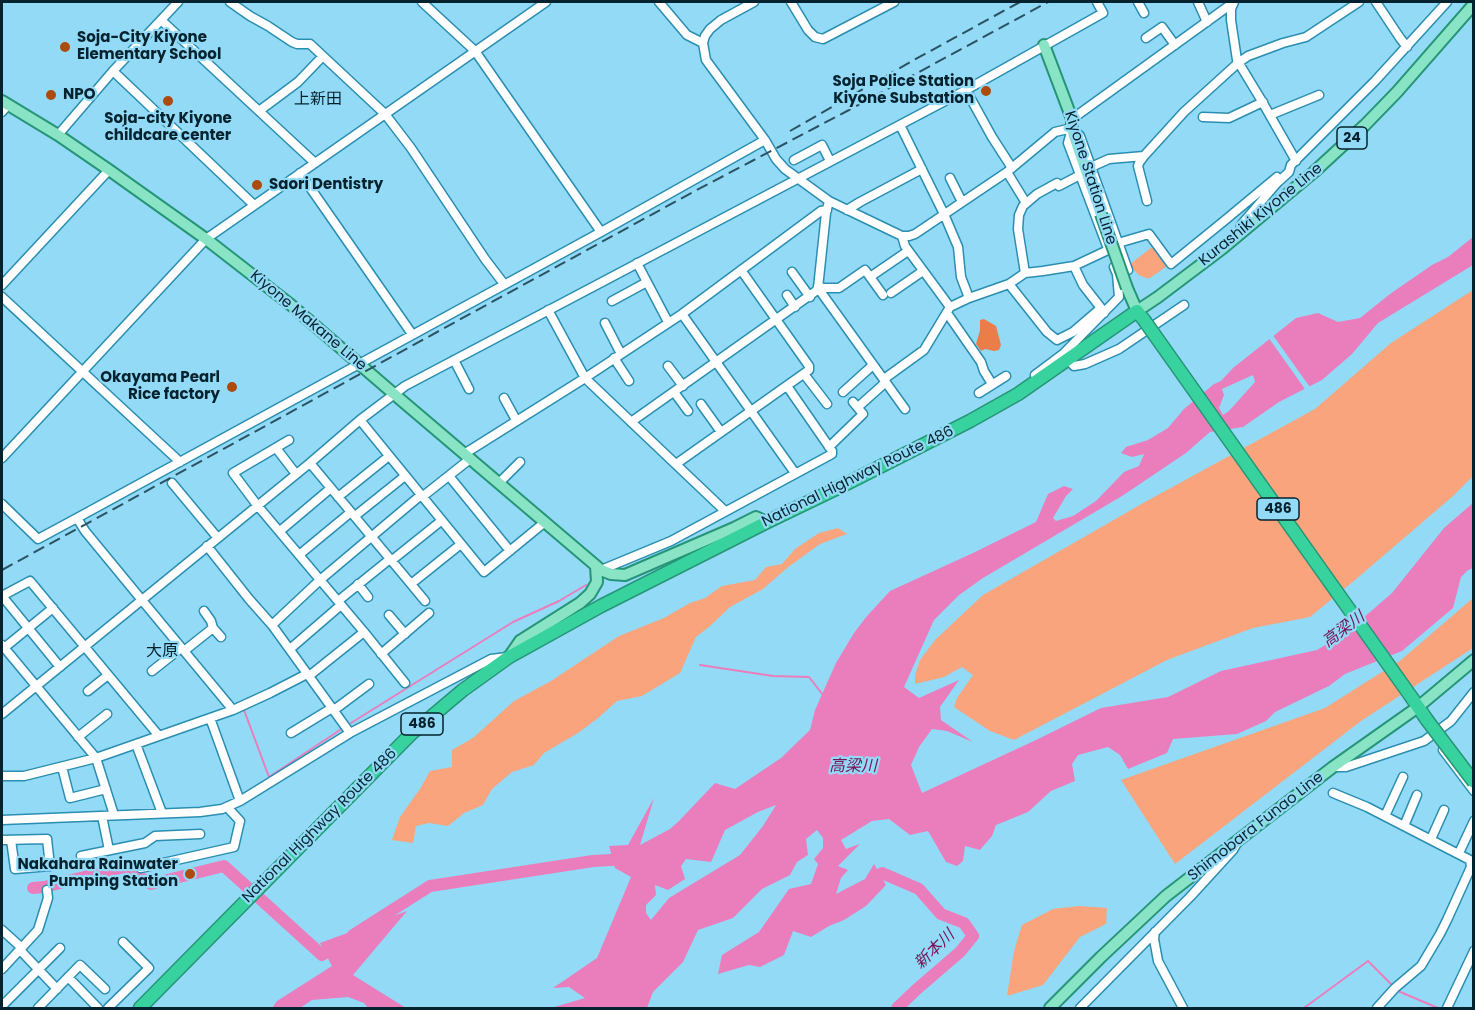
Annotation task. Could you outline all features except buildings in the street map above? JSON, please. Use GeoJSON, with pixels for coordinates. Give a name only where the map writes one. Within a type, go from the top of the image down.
{"type":"FeatureCollection","features":[{"type":"Feature","properties":{"kind":"highway","name":"National Highway Route 486"},"geometry":{"type":"LineString","coordinates":[[140,1008],[412,733],[463,690],[509,657],[601,606],[960,427],[1018,394],[1141,315]]}},
{"type":"Feature","properties":{"kind":"highway","name":"486"},"geometry":{"type":"LineString","coordinates":[[1141,315],[1473,782]]}},
{"type":"Feature","properties":{"kind":"main road","name":"Kurashiki Kiyone Line"},"geometry":{"type":"LineString","coordinates":[[1141,315],[1314,172],[1365,125],[1397,92],[1473,4]]}},
{"type":"Feature","properties":{"kind":"main road","name":"Kiyone Station Line"},"geometry":{"type":"LineString","coordinates":[[1044,45],[1127,288],[1141,315]]}},
{"type":"Feature","properties":{"kind":"main road","name":"Kiyone Makane Line"},"geometry":{"type":"LineString","coordinates":[[4,106],[58,135],[206,239],[291,305],[599,568]]}},
{"type":"Feature","properties":{"kind":"main road"},"geometry":{"type":"LineString","coordinates":[[509,657],[520,641],[580,603],[594,590],[625,574],[756,517],[767,522]]}},
{"type":"Feature","properties":{"kind":"main road"},"geometry":{"type":"LineString","coordinates":[[594,590],[599,568],[611,574],[625,574]]}},
{"type":"Feature","properties":{"kind":"main road","name":"Shimobara Funao Line"},"geometry":{"type":"LineString","coordinates":[[1050,1008],[1166,896],[1415,702],[1473,660]]}},
{"type":"Feature","properties":{"kind":"street"},"geometry":{"type":"LineString","coordinates":[[58,135],[176,2]]}},
{"type":"Feature","properties":{"kind":"street"},"geometry":{"type":"LineString","coordinates":[[230,2],[292,42],[310,44],[385,114],[411,148],[504,284]]}},
{"type":"Feature","properties":{"kind":"street"},"geometry":{"type":"LineString","coordinates":[[422,2],[474,51],[601,232]]}},
{"type":"Feature","properties":{"kind":"street"},"geometry":{"type":"LineString","coordinates":[[2,458],[206,239],[546,2]]}},
{"type":"Feature","properties":{"kind":"street"},"geometry":{"type":"LineString","coordinates":[[659,2],[687,35],[704,43]]}},
{"type":"Feature","properties":{"kind":"street"},"geometry":{"type":"LineString","coordinates":[[754,2],[712,26],[705,36],[706,60],[785,169],[828,206],[847,210],[902,236],[911,235],[1010,170],[1055,132],[1072,124],[1174,45],[1233,3]]}},
{"type":"Feature","properties":{"kind":"street"},"geometry":{"type":"LineString","coordinates":[[791,2],[807,30],[815,37],[823,39],[894,2]]}},
{"type":"Feature","properties":{"kind":"street"},"geometry":{"type":"LineString","coordinates":[[2,699],[5,711],[360,420],[405,386],[966,90],[1103,13],[1097,2]]}},
{"type":"Feature","properties":{"kind":"street"},"geometry":{"type":"LineString","coordinates":[[1138,2],[1144,13]]}},
{"type":"Feature","properties":{"kind":"street"},"geometry":{"type":"LineString","coordinates":[[1198,2],[1207,22]]}},
{"type":"Feature","properties":{"kind":"street"},"geometry":{"type":"LineString","coordinates":[[1376,2],[1407,47]]}},
{"type":"Feature","properties":{"kind":"street"},"geometry":{"type":"LineString","coordinates":[[1118,243],[1149,234],[1171,264],[1293,163],[1407,47],[1447,2]]}},
{"type":"Feature","properties":{"kind":"street"},"geometry":{"type":"LineString","coordinates":[[1233,3],[1231,20],[1238,63],[1263,102],[1293,163],[1289,172],[1241,225],[1240,234]]}},
{"type":"Feature","properties":{"kind":"street"},"geometry":{"type":"LineString","coordinates":[[1147,201],[1139,163],[1184,112],[1248,56],[1306,37],[1355,3]]}},
{"type":"Feature","properties":{"kind":"street"},"geometry":{"type":"LineString","coordinates":[[160,20],[315,163]]}},
{"type":"Feature","properties":{"kind":"street"},"geometry":{"type":"LineString","coordinates":[[1146,38],[1162,27],[1174,45]]}},
{"type":"Feature","properties":{"kind":"street"},"geometry":{"type":"LineString","coordinates":[[259,111],[298,82],[323,56]]}},
{"type":"Feature","properties":{"kind":"street"},"geometry":{"type":"LineString","coordinates":[[113,71],[254,205]]}},
{"type":"Feature","properties":{"kind":"street"},"geometry":{"type":"LineString","coordinates":[[966,90],[1026,203]]}},
{"type":"Feature","properties":{"kind":"street"},"geometry":{"type":"LineString","coordinates":[[1270,115],[1319,95]]}},
{"type":"Feature","properties":{"kind":"street"},"geometry":{"type":"LineString","coordinates":[[1203,117],[1229,118],[1263,102]]}},
{"type":"Feature","properties":{"kind":"street"},"geometry":{"type":"LineString","coordinates":[[1072,124],[1080,136],[1128,270],[1117,274]]}},
{"type":"Feature","properties":{"kind":"street"},"geometry":{"type":"LineString","coordinates":[[1009,284],[1047,332],[1057,340],[1073,332],[1119,297],[1117,274],[1068,143],[1072,124]]}},
{"type":"Feature","properties":{"kind":"street"},"geometry":{"type":"LineString","coordinates":[[900,125],[958,247],[961,277],[969,298]]}},
{"type":"Feature","properties":{"kind":"street"},"geometry":{"type":"LineString","coordinates":[[2,504],[38,539],[765,140]]}},
{"type":"Feature","properties":{"kind":"street"},"geometry":{"type":"LineString","coordinates":[[794,160],[822,145],[830,161]]}},
{"type":"Feature","properties":{"kind":"street"},"geometry":{"type":"LineString","coordinates":[[1091,167],[1109,159],[1144,156]]}},
{"type":"Feature","properties":{"kind":"street"},"geometry":{"type":"LineString","coordinates":[[847,210],[922,169]]}},
{"type":"Feature","properties":{"kind":"street"},"geometry":{"type":"LineString","coordinates":[[2,285],[109,170]]}},
{"type":"Feature","properties":{"kind":"street"},"geometry":{"type":"LineString","coordinates":[[300,173],[412,334]]}},
{"type":"Feature","properties":{"kind":"street"},"geometry":{"type":"LineString","coordinates":[[1024,273],[1018,229],[1020,211],[1037,194],[1080,175]]}},
{"type":"Feature","properties":{"kind":"street"},"geometry":{"type":"LineString","coordinates":[[950,178],[962,202]]}},
{"type":"Feature","properties":{"kind":"street"},"geometry":{"type":"LineString","coordinates":[[272,625],[371,536],[449,476],[467,456],[516,420],[682,314],[828,206]]}},
{"type":"Feature","properties":{"kind":"street"},"geometry":{"type":"LineString","coordinates":[[631,422],[816,291],[828,206]]}},
{"type":"Feature","properties":{"kind":"street"},"geometry":{"type":"LineString","coordinates":[[902,236],[905,246],[981,362],[992,384]]}},
{"type":"Feature","properties":{"kind":"street"},"geometry":{"type":"LineString","coordinates":[[870,277],[908,250]]}},
{"type":"Feature","properties":{"kind":"street"},"geometry":{"type":"LineString","coordinates":[[829,447],[863,414],[856,404],[924,350],[948,310],[969,298],[1009,284],[1024,273],[1074,266],[1108,250]]}},
{"type":"Feature","properties":{"kind":"street"},"geometry":{"type":"LineString","coordinates":[[637,263],[668,322]]}},
{"type":"Feature","properties":{"kind":"street"},"geometry":{"type":"LineString","coordinates":[[1074,266],[1083,285],[1102,310]]}},
{"type":"Feature","properties":{"kind":"street"},"geometry":{"type":"LineString","coordinates":[[676,464],[809,370],[809,366],[741,270]]}},
{"type":"Feature","properties":{"kind":"street"},"geometry":{"type":"LineString","coordinates":[[818,287],[839,288],[865,270],[887,294],[923,271]]}},
{"type":"Feature","properties":{"kind":"street"},"geometry":{"type":"LineString","coordinates":[[792,272],[810,297]]}},
{"type":"Feature","properties":{"kind":"street"},"geometry":{"type":"LineString","coordinates":[[612,301],[647,282]]}},
{"type":"Feature","properties":{"kind":"street"},"geometry":{"type":"LineString","coordinates":[[818,287],[905,409]]}},
{"type":"Feature","properties":{"kind":"street"},"geometry":{"type":"LineString","coordinates":[[787,296],[795,307]]}},
{"type":"Feature","properties":{"kind":"street"},"geometry":{"type":"LineString","coordinates":[[2,297],[180,462]]}},
{"type":"Feature","properties":{"kind":"street"},"geometry":{"type":"LineString","coordinates":[[1068,360],[1074,366],[1085,364],[1119,349],[1184,305]]}},
{"type":"Feature","properties":{"kind":"street"},"geometry":{"type":"LineString","coordinates":[[548,310],[585,378],[725,512]]}},
{"type":"Feature","properties":{"kind":"street"},"geometry":{"type":"LineString","coordinates":[[1018,394],[1024,384],[1063,354],[1102,310]]}},
{"type":"Feature","properties":{"kind":"street"},"geometry":{"type":"LineString","coordinates":[[682,314],[795,473]]}},
{"type":"Feature","properties":{"kind":"street"},"geometry":{"type":"LineString","coordinates":[[605,323],[629,381]]}},
{"type":"Feature","properties":{"kind":"street"},"geometry":{"type":"LineString","coordinates":[[454,360],[469,389]]}},
{"type":"Feature","properties":{"kind":"street"},"geometry":{"type":"LineString","coordinates":[[843,392],[873,364]]}},
{"type":"Feature","properties":{"kind":"street"},"geometry":{"type":"LineString","coordinates":[[668,366],[682,386]]}},
{"type":"Feature","properties":{"kind":"street"},"geometry":{"type":"LineString","coordinates":[[804,374],[826,404]]}},
{"type":"Feature","properties":{"kind":"street"},"geometry":{"type":"LineString","coordinates":[[979,393],[1006,376]]}},
{"type":"Feature","properties":{"kind":"street"},"geometry":{"type":"LineString","coordinates":[[599,568],[671,541],[832,454],[787,386]]}},
{"type":"Feature","properties":{"kind":"street"},"geometry":{"type":"LineString","coordinates":[[674,392],[688,411]]}},
{"type":"Feature","properties":{"kind":"street"},"geometry":{"type":"LineString","coordinates":[[504,398],[516,420]]}},
{"type":"Feature","properties":{"kind":"street"},"geometry":{"type":"LineString","coordinates":[[701,404],[721,432]]}},
{"type":"Feature","properties":{"kind":"street"},"geometry":{"type":"LineString","coordinates":[[360,420],[484,572],[545,522]]}},
{"type":"Feature","properties":{"kind":"street"},"geometry":{"type":"LineString","coordinates":[[289,440],[233,473],[405,683]]}},
{"type":"Feature","properties":{"kind":"street"},"geometry":{"type":"LineString","coordinates":[[276,447],[296,474]]}},
{"type":"Feature","properties":{"kind":"street"},"geometry":{"type":"LineString","coordinates":[[338,497],[389,456]]}},
{"type":"Feature","properties":{"kind":"street"},"geometry":{"type":"LineString","coordinates":[[310,462],[424,601]]}},
{"type":"Feature","properties":{"kind":"street"},"geometry":{"type":"LineString","coordinates":[[500,483],[520,462]]}},
{"type":"Feature","properties":{"kind":"street"},"geometry":{"type":"LineString","coordinates":[[300,555],[405,476]]}},
{"type":"Feature","properties":{"kind":"street"},"geometry":{"type":"LineString","coordinates":[[449,476],[510,551]]}},
{"type":"Feature","properties":{"kind":"street"},"geometry":{"type":"LineString","coordinates":[[172,483],[217,537]]}},
{"type":"Feature","properties":{"kind":"street"},"geometry":{"type":"LineString","coordinates":[[279,531],[331,488]]}},
{"type":"Feature","properties":{"kind":"street"},"geometry":{"type":"LineString","coordinates":[[76,518],[233,710]]}},
{"type":"Feature","properties":{"kind":"street"},"geometry":{"type":"LineString","coordinates":[[290,650],[358,584],[441,521]]}},
{"type":"Feature","properties":{"kind":"street"},"geometry":{"type":"LineString","coordinates":[[411,584],[461,544]]}},
{"type":"Feature","properties":{"kind":"street"},"geometry":{"type":"LineString","coordinates":[[207,546],[272,625],[350,732]]}},
{"type":"Feature","properties":{"kind":"street"},"geometry":{"type":"LineString","coordinates":[[60,667],[2,596],[30,581],[159,736]]}},
{"type":"Feature","properties":{"kind":"street"},"geometry":{"type":"LineString","coordinates":[[358,584],[369,597]]}},
{"type":"Feature","properties":{"kind":"street"},"geometry":{"type":"LineString","coordinates":[[53,608],[3,646],[96,760],[114,815]]}},
{"type":"Feature","properties":{"kind":"street"},"geometry":{"type":"LineString","coordinates":[[204,611],[221,637]]}},
{"type":"Feature","properties":{"kind":"street"},"geometry":{"type":"LineString","coordinates":[[381,654],[429,613]]}},
{"type":"Feature","properties":{"kind":"street"},"geometry":{"type":"LineString","coordinates":[[389,615],[405,634]]}},
{"type":"Feature","properties":{"kind":"street"},"geometry":{"type":"LineString","coordinates":[[152,671],[213,628]]}},
{"type":"Feature","properties":{"kind":"street"},"geometry":{"type":"LineString","coordinates":[[2,776],[24,776],[96,760],[159,736],[211,720],[308,675],[364,632]]}},
{"type":"Feature","properties":{"kind":"street"},"geometry":{"type":"LineString","coordinates":[[2,820],[200,812],[227,807],[350,732],[491,659],[520,641]]}},
{"type":"Feature","properties":{"kind":"street"},"geometry":{"type":"LineString","coordinates":[[491,659],[509,657]]}},
{"type":"Feature","properties":{"kind":"street"},"geometry":{"type":"LineString","coordinates":[[88,691],[108,675]]}},
{"type":"Feature","properties":{"kind":"street"},"geometry":{"type":"LineString","coordinates":[[291,733],[333,709],[369,684]]}},
{"type":"Feature","properties":{"kind":"street"},"geometry":{"type":"LineString","coordinates":[[1333,767],[1346,767],[1424,741],[1451,721],[1473,692]]}},
{"type":"Feature","properties":{"kind":"street"},"geometry":{"type":"LineString","coordinates":[[78,737],[107,714]]}},
{"type":"Feature","properties":{"kind":"street"},"geometry":{"type":"LineString","coordinates":[[211,720],[240,801]]}},
{"type":"Feature","properties":{"kind":"street"},"geometry":{"type":"LineString","coordinates":[[1432,736],[1473,791]]}},
{"type":"Feature","properties":{"kind":"street"},"geometry":{"type":"LineString","coordinates":[[137,746],[162,813]]}},
{"type":"Feature","properties":{"kind":"street"},"geometry":{"type":"LineString","coordinates":[[62,769],[70,798],[106,789]]}},
{"type":"Feature","properties":{"kind":"street"},"geometry":{"type":"LineString","coordinates":[[1385,816],[1403,777]]}},
{"type":"Feature","properties":{"kind":"street"},"geometry":{"type":"LineString","coordinates":[[1334,793],[1459,853],[1470,860],[1472,867],[1440,934],[1421,966],[1396,987],[1377,1008]]}},
{"type":"Feature","properties":{"kind":"street"},"geometry":{"type":"LineString","coordinates":[[1404,826],[1418,795]]}},
{"type":"Feature","properties":{"kind":"street"},"geometry":{"type":"LineString","coordinates":[[141,868],[234,847],[240,821],[227,807]]}},
{"type":"Feature","properties":{"kind":"street"},"geometry":{"type":"LineString","coordinates":[[1431,839],[1444,810]]}},
{"type":"Feature","properties":{"kind":"street"},"geometry":{"type":"LineString","coordinates":[[102,816],[109,850]]}},
{"type":"Feature","properties":{"kind":"street"},"geometry":{"type":"LineString","coordinates":[[1459,853],[1473,821]]}},
{"type":"Feature","properties":{"kind":"street"},"geometry":{"type":"LineString","coordinates":[[81,856],[144,843],[155,836],[200,834]]}},
{"type":"Feature","properties":{"kind":"street"},"geometry":{"type":"LineString","coordinates":[[47,839],[50,866],[15,869],[6,840],[47,839]]}},
{"type":"Feature","properties":{"kind":"street"},"geometry":{"type":"LineString","coordinates":[[1080,1008],[1233,850],[1238,840]]}},
{"type":"Feature","properties":{"kind":"street"},"geometry":{"type":"LineString","coordinates":[[2,969],[38,930],[48,898],[47,890]]}},
{"type":"Feature","properties":{"kind":"street"},"geometry":{"type":"LineString","coordinates":[[2,930],[57,989]]}},
{"type":"Feature","properties":{"kind":"street"},"geometry":{"type":"LineString","coordinates":[[1155,931],[1158,961],[1183,1008]]}},
{"type":"Feature","properties":{"kind":"street"},"geometry":{"type":"LineString","coordinates":[[108,1008],[149,968],[123,942]]}},
{"type":"Feature","properties":{"kind":"street"},"geometry":{"type":"LineString","coordinates":[[2,1006],[60,948]]}},
{"type":"Feature","properties":{"kind":"street"},"geometry":{"type":"LineString","coordinates":[[1447,1008],[1473,951]]}},
{"type":"Feature","properties":{"kind":"street"},"geometry":{"type":"LineString","coordinates":[[38,1008],[80,965],[105,989]]}},
{"type":"Feature","properties":{"kind":"street"},"geometry":{"type":"LineString","coordinates":[[68,977],[98,1008]]}},
{"type":"Feature","properties":{"kind":"street"},"geometry":{"type":"LineString","coordinates":[[45,1001],[53,1008]]}},
{"type":"Feature","properties":{"kind":"shaded area"},"geometry":{"type":"Polygon","coordinates":[[[1152,247],[1167,266],[1150,278],[1146,278],[1139,275],[1129,265],[1152,247]]]}},
{"type":"Feature","properties":{"kind":"shaded area"},"geometry":{"type":"Polygon","coordinates":[[[1473,290],[1473,476],[1453,496],[1310,617],[1253,628],[1167,660],[1014,740],[990,731],[954,707],[957,698],[973,675],[962,667],[944,677],[915,684],[915,675],[920,660],[935,640],[983,595],[1145,502],[1315,409],[1391,343],[1473,290]]]}},
{"type":"Feature","properties":{"kind":"shaded area"},"geometry":{"type":"Polygon","coordinates":[[[984,319],[996,326],[1001,345],[999,350],[981,351],[976,344],[980,320],[984,319]]]}},
{"type":"Feature","properties":{"kind":"shaded area"},"geometry":{"type":"Polygon","coordinates":[[[838,528],[847,534],[820,544],[763,589],[730,607],[696,637],[680,673],[642,696],[617,701],[578,733],[544,753],[534,765],[512,772],[492,789],[483,805],[464,813],[448,826],[429,823],[416,826],[413,843],[392,840],[400,817],[430,771],[452,767],[452,750],[473,738],[514,701],[551,681],[619,636],[664,618],[690,603],[705,598],[722,586],[755,580],[766,567],[782,564],[795,549],[819,533],[838,528]]]}},
{"type":"Feature","properties":{"kind":"shaded area"},"geometry":{"type":"Polygon","coordinates":[[[1473,598],[1473,648],[1361,721],[1175,864],[1121,780],[1325,708],[1401,660],[1473,598]]]}},
{"type":"Feature","properties":{"kind":"shaded area"},"geometry":{"type":"Polygon","coordinates":[[[1079,906],[1107,908],[1106,924],[1080,937],[1043,985],[1007,996],[1014,951],[1022,925],[1053,909],[1079,906]]]}},
{"type":"Feature","properties":{"kind":"water","name":"高梁川"},"geometry":{"type":"Polygon","coordinates":[[[1473,237],[1473,265],[1378,323],[1352,354],[1322,380],[1279,402],[1243,427],[1210,432],[1186,453],[1122,496],[983,578],[959,595],[934,620],[904,687],[919,698],[959,680],[940,707],[941,720],[973,742],[947,731],[932,729],[919,747],[911,765],[922,793],[1101,708],[1168,697],[1221,671],[1317,650],[1347,632],[1392,593],[1444,528],[1473,503],[1473,568],[1461,577],[1453,608],[1402,651],[1345,674],[1329,686],[1275,712],[1266,721],[1237,734],[1173,739],[1167,753],[1128,769],[1120,755],[1108,747],[1078,755],[1072,764],[1075,781],[1051,791],[1028,812],[996,825],[992,836],[980,850],[965,846],[963,861],[957,866],[946,862],[928,831],[910,835],[889,819],[872,821],[841,840],[846,849],[860,844],[838,866],[848,870],[841,878],[836,894],[865,879],[874,864],[886,885],[866,906],[811,937],[793,931],[784,955],[760,967],[749,965],[718,974],[722,955],[759,932],[789,889],[811,884],[818,864],[814,859],[823,848],[823,838],[817,830],[806,839],[808,855],[797,862],[790,875],[762,889],[733,918],[698,930],[683,962],[653,992],[647,1008],[551,1008],[585,998],[569,987],[553,988],[597,958],[631,877],[615,868],[609,846],[628,845],[654,798],[640,845],[670,829],[715,783],[735,789],[781,758],[810,730],[815,710],[836,663],[854,633],[890,591],[1036,522],[1048,494],[1064,486],[1073,489],[1053,518],[1056,521],[1073,516],[1096,501],[1124,472],[1139,466],[1144,454],[1132,457],[1121,453],[1126,447],[1148,440],[1168,428],[1184,409],[1296,318],[1318,313],[1338,322],[1360,318],[1390,294],[1432,265],[1448,257],[1473,237]],[[1253,375],[1222,389],[1224,395],[1219,408],[1223,415],[1255,382],[1253,375]],[[776,805],[725,830],[711,862],[686,859],[681,866],[685,879],[668,890],[655,885],[656,895],[646,905],[646,913],[651,920],[669,898],[740,855],[776,805]]]}},
{"type":"Feature","properties":{"kind":"water"},"geometry":{"type":"Polygon","coordinates":[[[407,911],[353,975],[406,1008],[368,1008],[364,1003],[348,997],[312,1000],[300,1008],[272,1008],[277,1001],[332,966],[320,943],[407,911]]]}},
{"type":"Feature","properties":{"kind":"pier"},"geometry":{"type":"Polygon","coordinates":[[[1272,334],[1312,390],[1307,392],[1268,337],[1272,334]]]}},
{"type":"Feature","properties":{"kind":"waterway"},"geometry":{"type":"LineString","coordinates":[[351,723],[513,622],[559,601],[586,585]]}},
{"type":"Feature","properties":{"kind":"waterway"},"geometry":{"type":"LineString","coordinates":[[700,665],[773,676],[809,677],[823,695]]}},
{"type":"Feature","properties":{"kind":"waterway"},"geometry":{"type":"LineString","coordinates":[[243,710],[269,777],[340,730]]}},
{"type":"Feature","properties":{"kind":"waterway"},"geometry":{"type":"LineString","coordinates":[[353,935],[430,886],[593,861],[628,859]]}},
{"type":"Feature","properties":{"kind":"waterway"},"geometry":{"type":"LineString","coordinates":[[33,888],[124,867],[151,884],[224,866],[322,955],[338,945]]}},
{"type":"Feature","properties":{"kind":"waterway","name":"新本川"},"geometry":{"type":"LineString","coordinates":[[868,885],[882,873],[919,889],[941,914],[964,923],[973,936],[960,952],[897,1008]]}},
{"type":"Feature","properties":{"kind":"waterway"},"geometry":{"type":"LineString","coordinates":[[1304,1008],[1368,961],[1398,991],[1438,1008]]}},
{"type":"Feature","properties":{"kind":"railway"},"geometry":{"type":"LineString","coordinates":[[790,131],[1020,2]]}},
{"type":"Feature","properties":{"kind":"railway"},"geometry":{"type":"LineString","coordinates":[[2,570],[693,192],[1048,2]]}},
{"type":"Feature","properties":{"kind":"place","name":"Soja-City Kiyone Elementary School"},"geometry":{"type":"Point","coordinates":[65,47]}},
{"type":"Feature","properties":{"kind":"place","name":"Soja Police Station Kiyone Substation"},"geometry":{"type":"Point","coordinates":[986,91]}},
{"type":"Feature","properties":{"kind":"place","name":"NPO"},"geometry":{"type":"Point","coordinates":[51,95]}},
{"type":"Feature","properties":{"kind":"place","name":"Soja-city Kiyone childcare center"},"geometry":{"type":"Point","coordinates":[168,101]}},
{"type":"Feature","properties":{"kind":"place","name":"Saori Dentistry"},"geometry":{"type":"Point","coordinates":[257,185]}},
{"type":"Feature","properties":{"kind":"place","name":"Okayama Pearl Rice factory"},"geometry":{"type":"Point","coordinates":[232,387]}},
{"type":"Feature","properties":{"kind":"place","name":"Nakahara Rainwater Pumping Station"},"geometry":{"type":"Point","coordinates":[190,874]}},
{"type":"Feature","properties":{"kind":"district","name":"上新田"},"geometry":{"type":"Point","coordinates":[318,100]}},
{"type":"Feature","properties":{"kind":"district","name":"大原"},"geometry":{"type":"Point","coordinates":[162,652]}}]}
